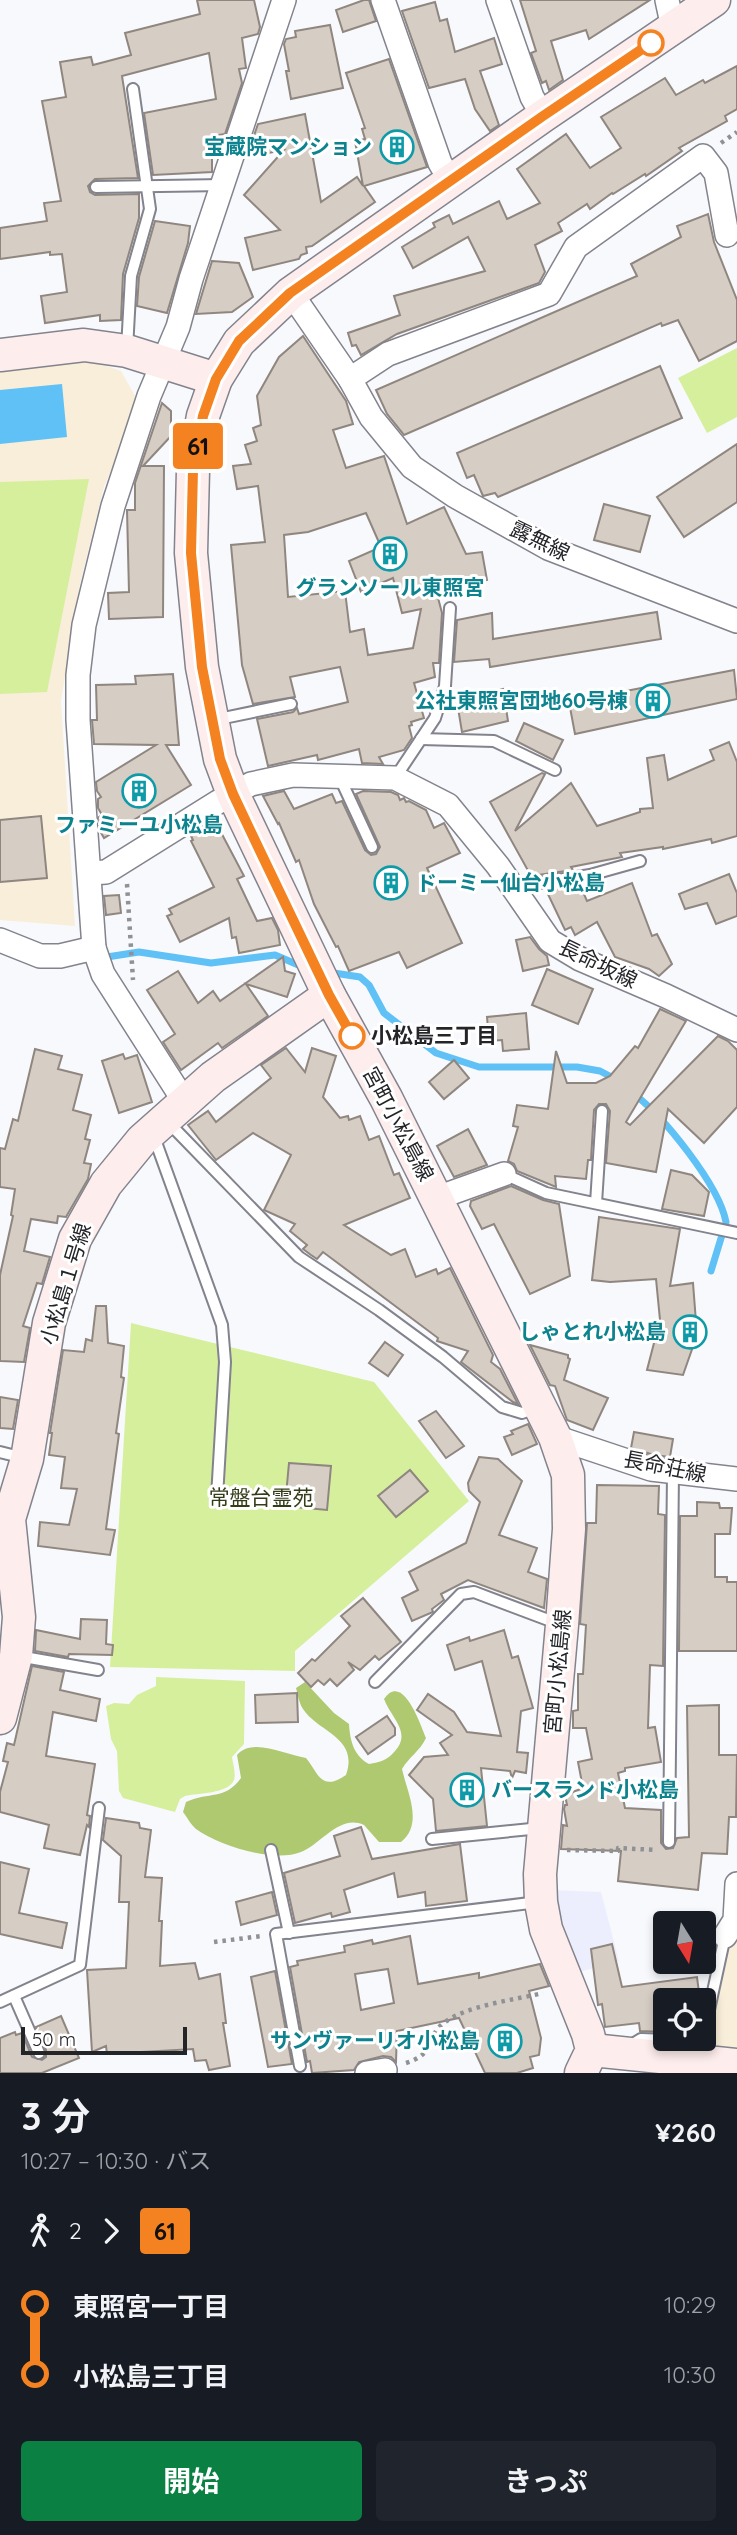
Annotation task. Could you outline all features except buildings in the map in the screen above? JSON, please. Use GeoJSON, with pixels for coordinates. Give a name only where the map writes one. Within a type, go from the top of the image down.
{"type":"FeatureCollection","features":[{"type":"Feature","properties":{"kind":"street"},"geometry":{"type":"LineString","coordinates":[[167,1117],[94,948],[78,720],[78,675],[84,625],[113,506],[149,396],[178,327],[191,279],[284,0]]}},
{"type":"Feature","properties":{"kind":"street"},"geometry":{"type":"LineString","coordinates":[[383,0],[440,163],[450,180]]}},
{"type":"Feature","properties":{"kind":"street"},"geometry":{"type":"LineString","coordinates":[[498,0],[532,97],[543,116]]}},
{"type":"Feature","properties":{"kind":"street","name":"宮町小松島線"},"geometry":{"type":"LineString","coordinates":[[587,2062],[569,1984],[546,1929],[541,1902],[543,1839],[562,1625],[568,1475],[555,1437],[386,1098],[329,995],[233,794],[220,759],[202,667],[190,514],[193,470],[203,416],[216,379],[239,341],[290,293],[543,116],[670,14],[714,0]]}},
{"type":"Feature","properties":{"kind":"street"},"geometry":{"type":"LineString","coordinates":[[350,380],[388,354],[549,295],[576,247],[704,156],[716,173],[727,235]]}},
{"type":"Feature","properties":{"kind":"street","name":"露無線"},"geometry":{"type":"LineString","coordinates":[[290,293],[350,380],[371,417],[412,467],[455,496],[536,542],[737,622]]}},
{"type":"Feature","properties":{"kind":"street"},"geometry":{"type":"LineString","coordinates":[[0,355],[84,345],[127,351],[216,379]]}},
{"type":"Feature","properties":{"kind":"street","name":"長命坂線"},"geometry":{"type":"LineString","coordinates":[[90,873],[106,872],[251,784],[293,775],[395,778],[448,805],[514,887],[550,941],[580,959],[737,1030]]}},
{"type":"Feature","properties":{"kind":"street"},"geometry":{"type":"LineString","coordinates":[[0,940],[40,956],[60,956],[94,948]]}},
{"type":"Feature","properties":{"kind":"street","name":"小松島１号線"},"geometry":{"type":"LineString","coordinates":[[0,1718],[16,1656],[19,1617],[8,1570],[14,1456],[49,1323],[75,1239],[106,1184],[167,1117],[213,1077],[329,995]]}},
{"type":"Feature","properties":{"kind":"street"},"geometry":{"type":"LineString","coordinates":[[437,1198],[504,1174]]}},
{"type":"Feature","properties":{"kind":"street","name":"長命荘線"},"geometry":{"type":"LineString","coordinates":[[555,1437],[634,1465],[673,1473],[737,1479]]}},
{"type":"Feature","properties":{"kind":"street"},"geometry":{"type":"LineString","coordinates":[[725,1936],[735,1920],[737,1884]]}},
{"type":"Feature","properties":{"kind":"street"},"geometry":{"type":"LineString","coordinates":[[587,2062],[631,2054],[737,2065]]}},
{"type":"Feature","properties":{"kind":"lane"},"geometry":{"type":"LineString","coordinates":[[127,351],[131,276],[150,209],[133,89]]}},
{"type":"Feature","properties":{"kind":"lane"},"geometry":{"type":"LineString","coordinates":[[96,187],[224,185]]}},
{"type":"Feature","properties":{"kind":"lane"},"geometry":{"type":"LineString","coordinates":[[395,778],[435,718],[445,686],[450,608]]}},
{"type":"Feature","properties":{"kind":"lane"},"geometry":{"type":"LineString","coordinates":[[211,720],[291,704]]}},
{"type":"Feature","properties":{"kind":"lane"},"geometry":{"type":"LineString","coordinates":[[421,738],[494,741],[555,770]]}},
{"type":"Feature","properties":{"kind":"lane"},"geometry":{"type":"LineString","coordinates":[[339,776],[372,847]]}},
{"type":"Feature","properties":{"kind":"lane"},"geometry":{"type":"LineString","coordinates":[[514,887],[590,875],[640,861]]}},
{"type":"Feature","properties":{"kind":"lane"},"geometry":{"type":"LineString","coordinates":[[596,1203],[602,1111]]}},
{"type":"Feature","properties":{"kind":"lane"},"geometry":{"type":"LineString","coordinates":[[167,1117],[275,1236],[299,1257],[443,1357],[502,1407],[522,1413],[538,1407]]}},
{"type":"Feature","properties":{"kind":"lane"},"geometry":{"type":"LineString","coordinates":[[167,1117],[222,1325],[225,1362],[217,1497]]}},
{"type":"Feature","properties":{"kind":"lane"},"geometry":{"type":"LineString","coordinates":[[504,1174],[546,1192],[737,1233]]}},
{"type":"Feature","properties":{"kind":"lane"},"geometry":{"type":"LineString","coordinates":[[668,1842],[673,1473]]}},
{"type":"Feature","properties":{"kind":"lane"},"geometry":{"type":"LineString","coordinates":[[374,1682],[461,1594],[474,1592],[562,1625]]}},
{"type":"Feature","properties":{"kind":"lane"},"geometry":{"type":"LineString","coordinates":[[16,1656],[98,1670]]}},
{"type":"Feature","properties":{"kind":"lane"},"geometry":{"type":"LineString","coordinates":[[0,2002],[80,1965],[99,1808]]}},
{"type":"Feature","properties":{"kind":"lane"},"geometry":{"type":"LineString","coordinates":[[432,1839],[543,1839]]}},
{"type":"Feature","properties":{"kind":"lane"},"geometry":{"type":"LineString","coordinates":[[271,1850],[289,1933]]}},
{"type":"Feature","properties":{"kind":"lane"},"geometry":{"type":"LineString","coordinates":[[300,2066],[276,1934],[541,1902]]}},
{"type":"Feature","properties":{"kind":"lane"},"geometry":{"type":"LineString","coordinates":[[714,1988],[725,1936]]}},
{"type":"Feature","properties":{"kind":"lane"},"geometry":{"type":"LineString","coordinates":[[14,1996],[39,2053]]}},
{"type":"Feature","properties":{"kind":"lane"},"geometry":{"type":"LineString","coordinates":[[631,2054],[633,2044],[641,2039],[653,2039]]}},
{"type":"Feature","properties":{"kind":"path"},"geometry":{"type":"LineString","coordinates":[[131,959],[127,888],[132,856]]}},
{"type":"Feature","properties":{"kind":"path"},"geometry":{"type":"LineString","coordinates":[[543,1839],[662,1850],[668,1842]]}},
{"type":"Feature","properties":{"kind":"path"},"geometry":{"type":"LineString","coordinates":[[214,1942],[276,1934]]}},
{"type":"Feature","properties":{"kind":"path"},"geometry":{"type":"LineString","coordinates":[[376,2071],[420,2059],[438,2030],[452,2019],[480,2008],[556,1990],[569,1984]]}},
{"type":"Feature","properties":{"kind":"shaded area"},"geometry":{"type":"Polygon","coordinates":[[[93,361],[121,371],[139,403],[104,487],[80,584],[61,701],[75,926],[0,920],[0,371],[93,361]]]}},
{"type":"Feature","properties":{"kind":"shaded area"},"geometry":{"type":"Polygon","coordinates":[[[551,1890],[601,1892],[619,1961],[579,1972],[551,1890]]]}},
{"type":"Feature","properties":{"kind":"shaded area"},"geometry":{"type":"Polygon","coordinates":[[[737,1932],[737,2053],[716,2051],[716,2009],[732,1935],[737,1932]]]}},
{"type":"Feature","properties":{"kind":"green space"},"geometry":{"type":"Polygon","coordinates":[[[737,348],[737,417],[707,433],[678,378],[737,348]]]}},
{"type":"Feature","properties":{"kind":"green space"},"geometry":{"type":"Polygon","coordinates":[[[89,479],[47,692],[0,694],[0,482],[89,479]]]}},
{"type":"Feature","properties":{"kind":"green space","name":"常盤台霊苑"},"geometry":{"type":"Polygon","coordinates":[[[131,1323],[374,1382],[469,1501],[295,1651],[295,1671],[110,1667],[131,1323]]]}},
{"type":"Feature","properties":{"kind":"green space"},"geometry":{"type":"Polygon","coordinates":[[[156,1677],[245,1681],[244,1744],[232,1757],[234,1780],[226,1788],[185,1796],[180,1799],[175,1812],[123,1798],[119,1791],[117,1751],[111,1739],[106,1706],[114,1703],[129,1704],[137,1695],[156,1686],[156,1677]]]}},
{"type":"Feature","properties":{"kind":"green space"},"geometry":{"type":"Polygon","coordinates":[[[305,1682],[334,1713],[349,1724],[354,1747],[360,1757],[369,1764],[390,1757],[400,1744],[401,1731],[384,1699],[391,1692],[398,1692],[416,1713],[426,1738],[402,1769],[413,1817],[408,1835],[401,1842],[379,1842],[364,1825],[347,1823],[301,1852],[290,1855],[262,1854],[233,1847],[206,1835],[194,1827],[183,1812],[186,1802],[222,1793],[235,1785],[241,1778],[237,1755],[252,1747],[306,1758],[326,1781],[338,1780],[346,1775],[349,1762],[342,1744],[310,1717],[300,1704],[296,1688],[305,1682]]]}},
{"type":"Feature","properties":{"kind":"water"},"geometry":{"type":"Polygon","coordinates":[[[62,384],[67,437],[0,444],[0,390],[62,384]]]}},
{"type":"Feature","properties":{"kind":"waterway"},"geometry":{"type":"LineString","coordinates":[[107,957],[139,952],[211,963],[275,955],[303,967]]}},
{"type":"Feature","properties":{"kind":"waterway"},"geometry":{"type":"LineString","coordinates":[[334,973],[360,977],[369,985],[384,1013],[436,1053],[479,1067],[577,1067],[600,1071],[617,1080]]}},
{"type":"Feature","properties":{"kind":"waterway"},"geometry":{"type":"LineString","coordinates":[[634,1094],[660,1119],[702,1171],[726,1222]]}},
{"type":"Feature","properties":{"kind":"waterway"},"geometry":{"type":"LineString","coordinates":[[711,1271],[722,1235]]}},
{"type":"Feature","properties":{"kind":"bus line","name":"61"},"geometry":{"type":"LineString","coordinates":[[352,1036],[329,995],[260,851],[220,759],[202,667],[191,553],[193,470],[203,416],[216,379],[239,341],[290,293],[651,43]]}},
{"type":"Feature","properties":{"kind":"place","name":"宝蔵院マンション"},"geometry":{"type":"Point","coordinates":[397,147]}},
{"type":"Feature","properties":{"kind":"place","name":"グランソール東照宮"},"geometry":{"type":"Point","coordinates":[390,554]}},
{"type":"Feature","properties":{"kind":"place","name":"公社東照宮団地60号棟"},"geometry":{"type":"Point","coordinates":[653,701]}},
{"type":"Feature","properties":{"kind":"place","name":"ファミーユ小松島"},"geometry":{"type":"Point","coordinates":[139,791]}},
{"type":"Feature","properties":{"kind":"place","name":"ドーミー仙台小松島"},"geometry":{"type":"Point","coordinates":[391,883]}},
{"type":"Feature","properties":{"kind":"place","name":"小松島三丁目"},"geometry":{"type":"Point","coordinates":[352,1036]}},
{"type":"Feature","properties":{"kind":"place","name":"しゃとれ小松島"},"geometry":{"type":"Point","coordinates":[690,1332]}},
{"type":"Feature","properties":{"kind":"place","name":"バースランド小松島"},"geometry":{"type":"Point","coordinates":[467,1790]}},
{"type":"Feature","properties":{"kind":"place","name":"サンヴァーリオ小松島"},"geometry":{"type":"Point","coordinates":[505,2041]}}]}
